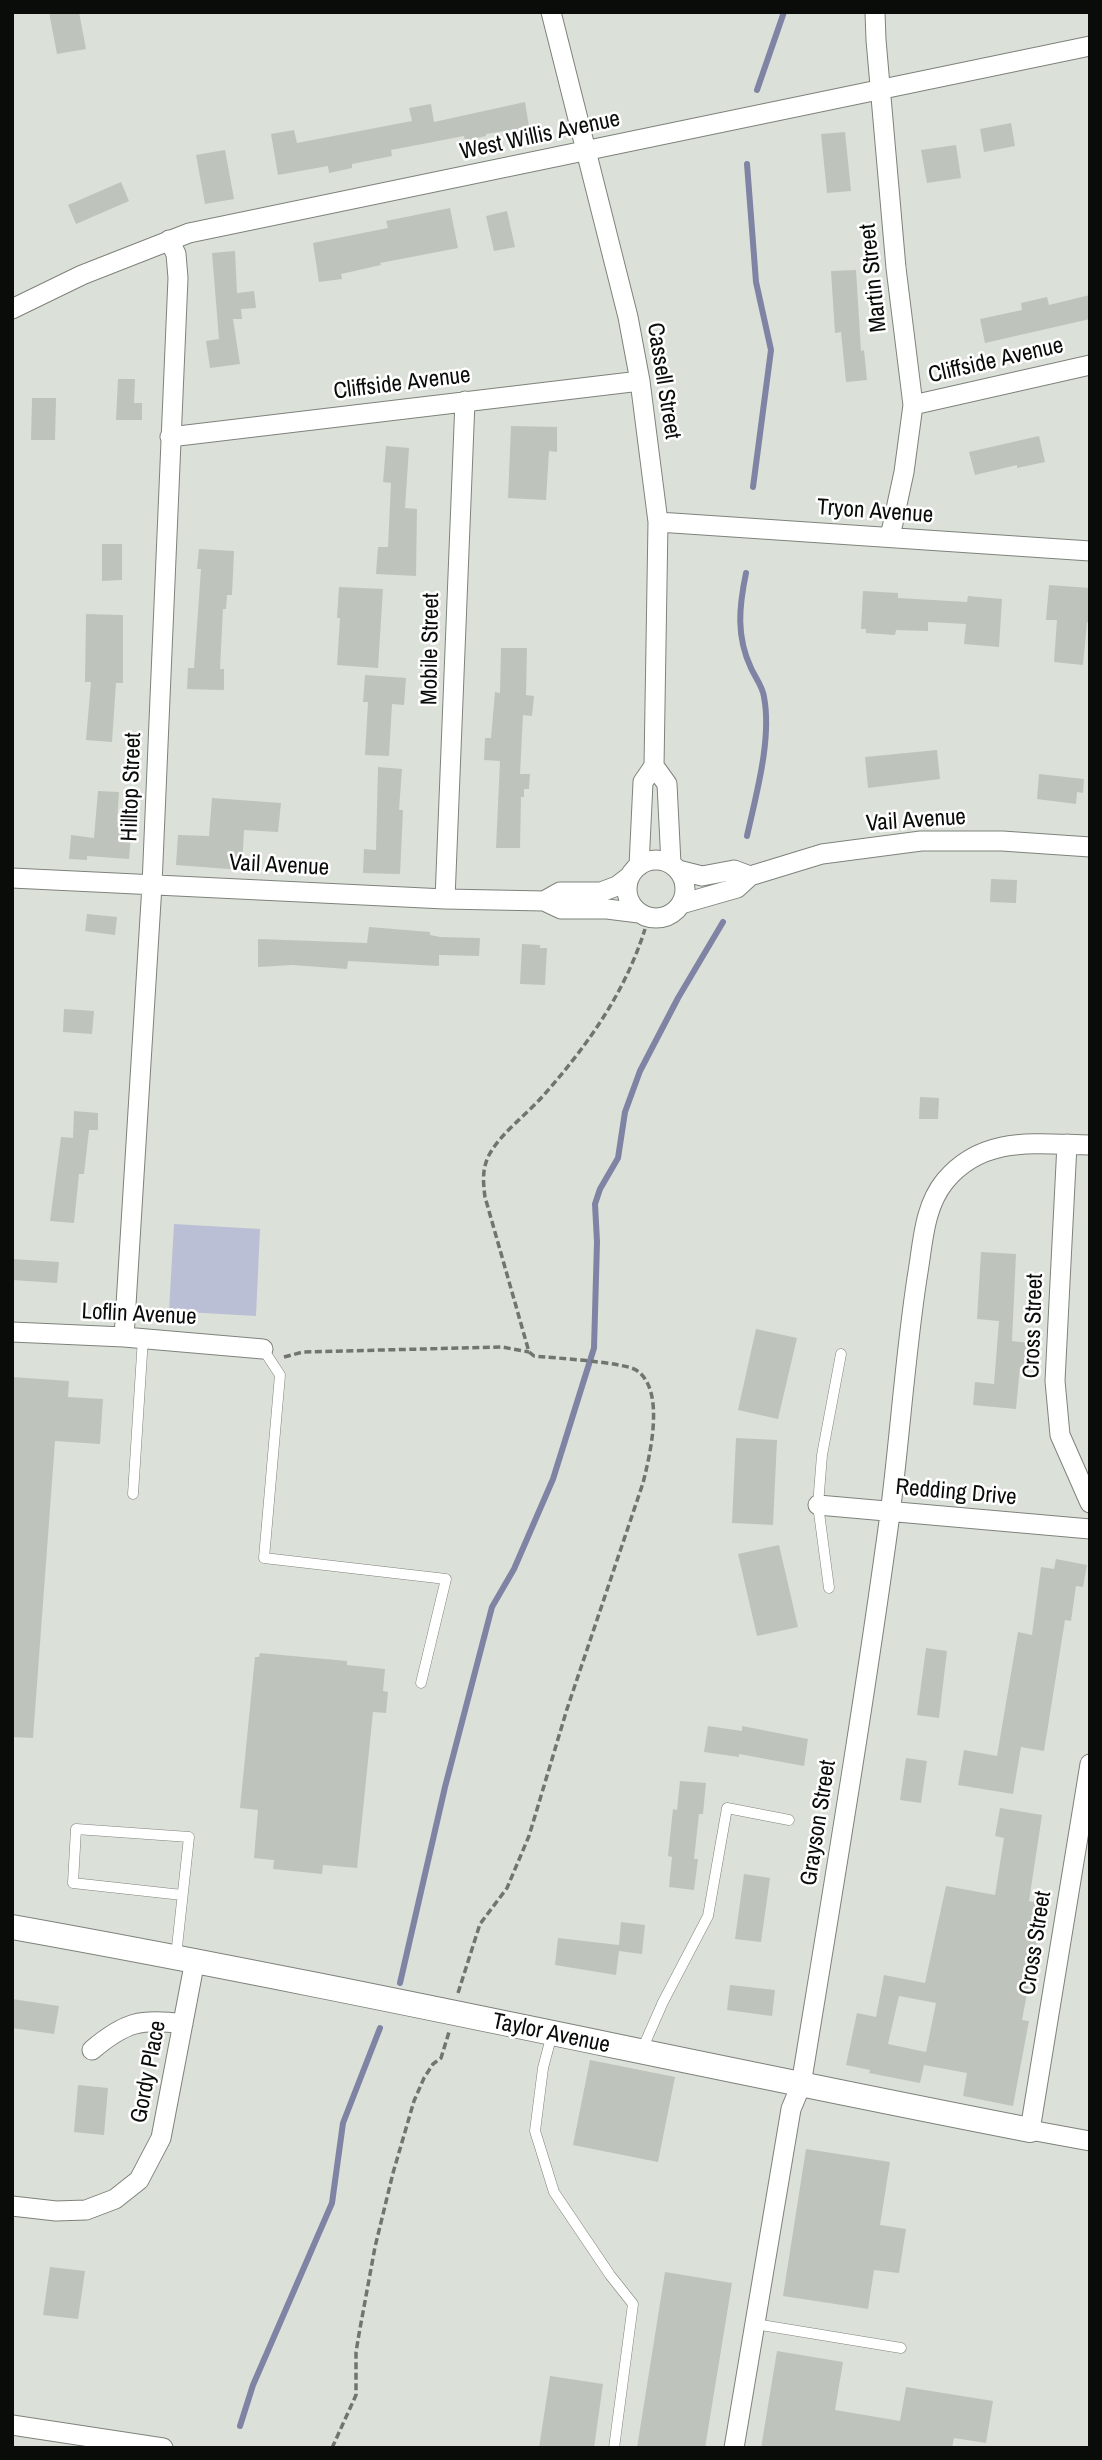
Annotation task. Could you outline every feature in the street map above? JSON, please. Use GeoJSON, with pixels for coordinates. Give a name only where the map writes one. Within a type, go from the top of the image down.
{"type":"FeatureCollection","features":[{"type":"Feature","properties":{"kind":"street","name":"Cassell Street"},"geometry":{"type":"LineString","coordinates":[[551,12],[628,317],[640,381],[658,522],[654,766],[643,782],[634,871]]}},
{"type":"Feature","properties":{"kind":"street","name":"Martin Street"},"geometry":{"type":"LineString","coordinates":[[875,12],[896,268],[913,405],[904,472],[890,537]]}},
{"type":"Feature","properties":{"kind":"street","name":"West Willis Avenue"},"geometry":{"type":"LineString","coordinates":[[12,309],[82,275],[189,233],[1090,46]]}},
{"type":"Feature","properties":{"kind":"street","name":"Hilltop Street"},"geometry":{"type":"LineString","coordinates":[[134,1337],[177,278],[176,254],[169,240]]}},
{"type":"Feature","properties":{"kind":"street","name":"Cliffside Avenue"},"geometry":{"type":"LineString","coordinates":[[913,405],[1090,365]]}},
{"type":"Feature","properties":{"kind":"street","name":"Cliffside Avenue"},"geometry":{"type":"LineString","coordinates":[[170,438],[640,381]]}},
{"type":"Feature","properties":{"kind":"street","name":"Mobile Street"},"geometry":{"type":"LineString","coordinates":[[445,899],[465,401]]}},
{"type":"Feature","properties":{"kind":"street","name":"Tryon Avenue"},"geometry":{"type":"LineString","coordinates":[[658,522],[1090,551]]}},
{"type":"Feature","properties":{"kind":"street","name":"Cassell Street"},"geometry":{"type":"LineString","coordinates":[[654,766],[667,784],[675,867]]}},
{"type":"Feature","properties":{"kind":"street","name":"Vail Avenue"},"geometry":{"type":"LineString","coordinates":[[681,904],[737,888],[750,876],[822,854],[921,841],[1003,841],[1090,847]]}},
{"type":"Feature","properties":{"kind":"street"},"geometry":{"type":"LineString","coordinates":[[654,860],[675,867],[685,887],[681,904],[667,916],[644,915],[628,896],[634,871],[654,860]]}},
{"type":"Feature","properties":{"kind":"street","name":"Vail Avenue"},"geometry":{"type":"LineString","coordinates":[[675,867],[702,876],[734,870],[750,876]]}},
{"type":"Feature","properties":{"kind":"street","name":"Vail Avenue"},"geometry":{"type":"LineString","coordinates":[[544,901],[560,892],[601,892],[617,886],[634,871]]}},
{"type":"Feature","properties":{"kind":"street","name":"Vail Avenue"},"geometry":{"type":"LineString","coordinates":[[12,878],[445,899],[544,901],[561,909],[607,909],[644,915]]}},
{"type":"Feature","properties":{"kind":"street","name":"Grayson Street"},"geometry":{"type":"LineString","coordinates":[[734,2448],[791,2109],[801,2085],[848,1802],[890,1512],[907,1343],[929,1207],[944,1182],[964,1161],[990,1148],[1018,1144],[1067,1144]]}},
{"type":"Feature","properties":{"kind":"street"},"geometry":{"type":"LineString","coordinates":[[1067,1144],[1090,1145]]}},
{"type":"Feature","properties":{"kind":"street","name":"Cross Street"},"geometry":{"type":"LineString","coordinates":[[1067,1144],[1055,1381],[1060,1435],[1090,1503]]}},
{"type":"Feature","properties":{"kind":"street","name":"Loflin Avenue"},"geometry":{"type":"LineString","coordinates":[[12,1332],[134,1337],[267,1355]]}},
{"type":"Feature","properties":{"kind":"street","name":"Redding Drive"},"geometry":{"type":"LineString","coordinates":[[818,1505],[1090,1529]]}},
{"type":"Feature","properties":{"kind":"street","name":"Cross Street"},"geometry":{"type":"LineString","coordinates":[[1030,2130],[1090,1764]]}},
{"type":"Feature","properties":{"kind":"street","name":"Taylor Avenue"},"geometry":{"type":"LineString","coordinates":[[12,1927],[185,1958],[801,2085],[1090,2141]]}},
{"type":"Feature","properties":{"kind":"street","name":"Gordy Place"},"geometry":{"type":"LineString","coordinates":[[12,2206],[56,2211],[86,2210],[115,2199],[139,2180],[161,2138],[183,2024],[185,1958]]}},
{"type":"Feature","properties":{"kind":"street"},"geometry":{"type":"LineString","coordinates":[[92,2050],[131,2023],[156,2020],[183,2024]]}},
{"type":"Feature","properties":{"kind":"street"},"geometry":{"type":"LineString","coordinates":[[12,2426],[163,2448]]}},
{"type":"Feature","properties":{"kind":"lane"},"geometry":{"type":"LineString","coordinates":[[133,1494],[134,1337]]}},
{"type":"Feature","properties":{"kind":"lane"},"geometry":{"type":"LineString","coordinates":[[829,1588],[818,1505],[822,1455],[841,1354]]}},
{"type":"Feature","properties":{"kind":"lane"},"geometry":{"type":"LineString","coordinates":[[267,1355],[280,1375],[264,1558],[446,1579],[421,1683]]}},
{"type":"Feature","properties":{"kind":"lane"},"geometry":{"type":"LineString","coordinates":[[640,2052],[708,1916],[727,1808],[789,1820]]}},
{"type":"Feature","properties":{"kind":"lane"},"geometry":{"type":"LineString","coordinates":[[183,1895],[73,1883],[76,1829],[189,1837],[183,1895],[185,1958]]}},
{"type":"Feature","properties":{"kind":"lane"},"geometry":{"type":"LineString","coordinates":[[552,2034],[535,2131],[554,2192],[633,2304],[614,2448]]}},
{"type":"Feature","properties":{"kind":"lane"},"geometry":{"type":"LineString","coordinates":[[755,2324],[901,2348]]}},
{"type":"Feature","properties":{"kind":"path"},"geometry":{"type":"LineString","coordinates":[[529,1352],[485,1197],[485,1166],[495,1146],[570,1065],[603,1020],[638,951],[644,915]]}},
{"type":"Feature","properties":{"kind":"path"},"geometry":{"type":"LineString","coordinates":[[267,1355],[502,1346],[529,1352],[534,1356],[620,1366],[638,1371],[647,1382],[651,1394],[652,1445],[643,1483],[567,1709],[529,1836],[507,1888],[480,1924],[442,2058],[433,2064],[414,2101],[375,2247],[356,2352],[356,2395],[332,2448]]}},
{"type":"Feature","properties":{"kind":"shaded area"},"geometry":{"type":"Polygon","coordinates":[[[174,1224],[260,1229],[256,1316],[169,1311],[174,1224]]]}},
{"type":"Feature","properties":{"kind":"building"},"geometry":{"type":"Polygon","coordinates":[[[49,12],[79,12],[86,49],[57,54],[49,12]]]}},
{"type":"Feature","properties":{"kind":"building"},"geometry":{"type":"Polygon","coordinates":[[[525,102],[529,127],[486,134],[465,141],[464,136],[391,150],[392,156],[352,164],[352,168],[329,173],[328,166],[278,175],[271,134],[294,130],[297,143],[412,121],[409,108],[431,104],[434,122],[525,102]]]}},
{"type":"Feature","properties":{"kind":"building"},"geometry":{"type":"Polygon","coordinates":[[[1011,123],[1015,146],[984,152],[980,129],[1011,123]]]}},
{"type":"Feature","properties":{"kind":"building"},"geometry":{"type":"Polygon","coordinates":[[[845,132],[851,191],[827,193],[821,134],[845,132]]]}},
{"type":"Feature","properties":{"kind":"building"},"geometry":{"type":"Polygon","coordinates":[[[956,145],[961,178],[927,183],[921,150],[956,145]]]}},
{"type":"Feature","properties":{"kind":"building"},"geometry":{"type":"Polygon","coordinates":[[[225,150],[234,199],[205,204],[196,155],[225,150]]]}},
{"type":"Feature","properties":{"kind":"building"},"geometry":{"type":"Polygon","coordinates":[[[121,182],[129,201],[76,224],[68,205],[121,182]]]}},
{"type":"Feature","properties":{"kind":"building"},"geometry":{"type":"Polygon","coordinates":[[[450,208],[458,248],[380,263],[381,265],[341,274],[342,279],[319,282],[313,243],[388,228],[386,221],[450,208]]]}},
{"type":"Feature","properties":{"kind":"building"},"geometry":{"type":"Polygon","coordinates":[[[507,211],[515,247],[494,251],[486,216],[507,211]]]}},
{"type":"Feature","properties":{"kind":"building"},"geometry":{"type":"Polygon","coordinates":[[[235,251],[237,293],[254,291],[256,308],[241,309],[242,319],[233,319],[240,364],[210,368],[206,341],[219,339],[212,253],[235,251]]]}},
{"type":"Feature","properties":{"kind":"building"},"geometry":{"type":"Polygon","coordinates":[[[856,270],[861,351],[864,350],[867,380],[846,382],[841,332],[835,333],[831,271],[856,270]]]}},
{"type":"Feature","properties":{"kind":"building"},"geometry":{"type":"Polygon","coordinates":[[[1090,295],[1090,319],[985,343],[980,319],[1022,310],[1021,303],[1047,297],[1049,305],[1090,295]]]}},
{"type":"Feature","properties":{"kind":"building"},"geometry":{"type":"Polygon","coordinates":[[[118,379],[135,379],[134,403],[142,403],[142,420],[116,420],[118,379]]]}},
{"type":"Feature","properties":{"kind":"building"},"geometry":{"type":"Polygon","coordinates":[[[32,398],[56,398],[55,440],[31,440],[32,398]]]}},
{"type":"Feature","properties":{"kind":"building"},"geometry":{"type":"Polygon","coordinates":[[[511,426],[557,427],[557,452],[549,451],[546,500],[508,498],[511,426]]]}},
{"type":"Feature","properties":{"kind":"building"},"geometry":{"type":"Polygon","coordinates":[[[1039,436],[1045,462],[1017,468],[1017,465],[975,475],[969,452],[1039,436]]]}},
{"type":"Feature","properties":{"kind":"building"},"geometry":{"type":"Polygon","coordinates":[[[386,446],[409,448],[405,508],[417,509],[416,576],[376,574],[378,547],[388,547],[391,483],[383,482],[386,446]]]}},
{"type":"Feature","properties":{"kind":"building"},"geometry":{"type":"Polygon","coordinates":[[[102,544],[122,544],[122,580],[102,581],[102,544]]]}},
{"type":"Feature","properties":{"kind":"building"},"geometry":{"type":"Polygon","coordinates":[[[199,549],[234,551],[232,595],[227,595],[226,609],[223,609],[220,669],[224,669],[224,690],[187,689],[188,668],[194,668],[201,569],[197,569],[199,549]]]}},
{"type":"Feature","properties":{"kind":"building"},"geometry":{"type":"Polygon","coordinates":[[[1049,585],[1090,588],[1090,623],[1087,622],[1083,665],[1054,662],[1057,620],[1046,620],[1049,585]]]}},
{"type":"Feature","properties":{"kind":"building"},"geometry":{"type":"Polygon","coordinates":[[[339,587],[383,589],[378,668],[337,665],[339,587]]]}},
{"type":"Feature","properties":{"kind":"building"},"geometry":{"type":"Polygon","coordinates":[[[863,591],[898,593],[898,598],[967,602],[968,596],[1002,599],[999,647],[964,644],[966,624],[928,622],[928,631],[896,630],[895,635],[866,633],[866,629],[861,629],[863,591]]]}},
{"type":"Feature","properties":{"kind":"building"},"geometry":{"type":"Polygon","coordinates":[[[86,614],[123,615],[123,683],[116,683],[112,742],[86,740],[91,682],[85,682],[86,614]]]}},
{"type":"Feature","properties":{"kind":"building"},"geometry":{"type":"Polygon","coordinates":[[[501,648],[527,648],[526,695],[534,696],[532,716],[523,715],[520,774],[530,774],[529,789],[524,789],[524,797],[521,797],[520,848],[496,848],[500,761],[484,760],[485,738],[491,738],[495,692],[500,693],[501,648]]]}},
{"type":"Feature","properties":{"kind":"building"},"geometry":{"type":"Polygon","coordinates":[[[365,675],[406,678],[404,705],[392,704],[389,756],[365,755],[368,702],[363,702],[365,675]]]}},
{"type":"Feature","properties":{"kind":"building"},"geometry":{"type":"Polygon","coordinates":[[[937,750],[940,779],[868,788],[865,757],[937,750]]]}},
{"type":"Feature","properties":{"kind":"building"},"geometry":{"type":"Polygon","coordinates":[[[378,767],[402,769],[399,810],[403,810],[400,874],[363,873],[364,849],[376,850],[378,767]]]}},
{"type":"Feature","properties":{"kind":"building"},"geometry":{"type":"Polygon","coordinates":[[[1039,774],[1084,779],[1083,793],[1077,792],[1076,804],[1037,799],[1039,774]]]}},
{"type":"Feature","properties":{"kind":"building"},"geometry":{"type":"Polygon","coordinates":[[[98,791],[119,792],[117,822],[132,823],[129,859],[87,856],[87,860],[69,859],[71,835],[94,838],[98,791]]]}},
{"type":"Feature","properties":{"kind":"building"},"geometry":{"type":"Polygon","coordinates":[[[212,798],[281,803],[278,832],[244,830],[242,870],[176,865],[178,835],[209,836],[212,798]]]}},
{"type":"Feature","properties":{"kind":"building"},"geometry":{"type":"Polygon","coordinates":[[[991,879],[1017,880],[1016,903],[990,902],[991,879]]]}},
{"type":"Feature","properties":{"kind":"building"},"geometry":{"type":"Polygon","coordinates":[[[87,914],[117,917],[115,935],[85,931],[87,914]]]}},
{"type":"Feature","properties":{"kind":"building"},"geometry":{"type":"Polygon","coordinates":[[[369,927],[430,932],[430,935],[440,937],[480,938],[479,956],[439,955],[439,966],[348,961],[347,969],[292,965],[258,967],[258,939],[367,943],[369,927]]]}},
{"type":"Feature","properties":{"kind":"building"},"geometry":{"type":"Polygon","coordinates":[[[522,944],[547,948],[545,985],[520,984],[522,944]]]}},
{"type":"Feature","properties":{"kind":"building"},"geometry":{"type":"Polygon","coordinates":[[[64,1009],[94,1011],[92,1034],[63,1032],[64,1009]]]}},
{"type":"Feature","properties":{"kind":"building"},"geometry":{"type":"Polygon","coordinates":[[[920,1097],[939,1098],[938,1119],[919,1119],[920,1097]]]}},
{"type":"Feature","properties":{"kind":"building"},"geometry":{"type":"Polygon","coordinates":[[[74,1111],[98,1113],[98,1130],[89,1130],[84,1174],[79,1174],[74,1223],[50,1221],[61,1137],[73,1138],[74,1111]]]}},
{"type":"Feature","properties":{"kind":"building"},"geometry":{"type":"Polygon","coordinates":[[[981,1252],[1016,1254],[1012,1341],[1029,1343],[1027,1368],[1020,1367],[1016,1409],[973,1405],[975,1382],[994,1384],[999,1321],[977,1319],[981,1252]]]}},
{"type":"Feature","properties":{"kind":"building"},"geometry":{"type":"Polygon","coordinates":[[[12,1259],[59,1262],[57,1283],[12,1280],[12,1259]]]}},
{"type":"Feature","properties":{"kind":"building"},"geometry":{"type":"Polygon","coordinates":[[[756,1329],[797,1338],[778,1419],[738,1410],[756,1329]]]}},
{"type":"Feature","properties":{"kind":"building"},"geometry":{"type":"Polygon","coordinates":[[[12,1377],[69,1381],[68,1397],[103,1399],[100,1444],[55,1441],[33,1738],[12,1737],[12,1377]]]}},
{"type":"Feature","properties":{"kind":"building"},"geometry":{"type":"Polygon","coordinates":[[[736,1438],[777,1440],[773,1525],[732,1523],[736,1438]]]}},
{"type":"Feature","properties":{"kind":"building"},"geometry":{"type":"Polygon","coordinates":[[[779,1545],[798,1627],[757,1636],[738,1554],[779,1545]]]}},
{"type":"Feature","properties":{"kind":"building"},"geometry":{"type":"Polygon","coordinates":[[[1056,1559],[1087,1565],[1083,1587],[1076,1586],[1071,1621],[1065,1620],[1044,1751],[1021,1747],[1013,1794],[958,1785],[964,1750],[997,1756],[1018,1632],[1032,1635],[1041,1567],[1054,1569],[1056,1559]]]}},
{"type":"Feature","properties":{"kind":"building"},"geometry":{"type":"Polygon","coordinates":[[[926,1648],[947,1651],[939,1718],[917,1715],[926,1648]]]}},
{"type":"Feature","properties":{"kind":"building"},"geometry":{"type":"Polygon","coordinates":[[[260,1653],[347,1661],[347,1665],[385,1669],[383,1691],[388,1692],[386,1713],[373,1712],[357,1868],[323,1865],[322,1874],[273,1869],[274,1860],[254,1858],[258,1810],[240,1808],[255,1657],[259,1657],[260,1653]]]}},
{"type":"Feature","properties":{"kind":"building"},"geometry":{"type":"Polygon","coordinates":[[[708,1726],[742,1731],[742,1726],[808,1739],[804,1766],[739,1754],[739,1757],[704,1752],[708,1726]]]}},
{"type":"Feature","properties":{"kind":"building"},"geometry":{"type":"Polygon","coordinates":[[[906,1758],[927,1761],[921,1803],[900,1800],[906,1758]]]}},
{"type":"Feature","properties":{"kind":"building"},"geometry":{"type":"Polygon","coordinates":[[[680,1781],[706,1783],[703,1814],[699,1814],[694,1890],[669,1887],[672,1857],[668,1856],[673,1809],[677,1810],[680,1781]]]}},
{"type":"Feature","properties":{"kind":"building"},"geometry":{"type":"Polygon","coordinates":[[[1000,1808],[1042,1815],[1029,1901],[1044,1904],[1022,2020],[1029,2021],[1013,2106],[963,2096],[967,2073],[924,2065],[920,2083],[869,2073],[870,2070],[846,2065],[857,2013],[876,2017],[884,1975],[925,1983],[946,1886],[995,1895],[1004,1838],[995,1836],[1000,1808]],[[899,1996],[888,2044],[926,2052],[936,2003],[899,1996]]]}},
{"type":"Feature","properties":{"kind":"building"},"geometry":{"type":"Polygon","coordinates":[[[744,1874],[770,1878],[761,1942],[735,1939],[744,1874]]]}},
{"type":"Feature","properties":{"kind":"building"},"geometry":{"type":"Polygon","coordinates":[[[621,1922],[645,1925],[642,1954],[619,1951],[616,1975],[555,1965],[558,1938],[619,1945],[621,1922]]]}},
{"type":"Feature","properties":{"kind":"building"},"geometry":{"type":"Polygon","coordinates":[[[730,1985],[775,1990],[772,2016],[727,2010],[730,1985]]]}},
{"type":"Feature","properties":{"kind":"building"},"geometry":{"type":"Polygon","coordinates":[[[12,1999],[59,2006],[54,2034],[12,2028],[12,1999]]]}},
{"type":"Feature","properties":{"kind":"building"},"geometry":{"type":"Polygon","coordinates":[[[590,2060],[675,2077],[658,2162],[573,2145],[590,2060]]]}},
{"type":"Feature","properties":{"kind":"building"},"geometry":{"type":"Polygon","coordinates":[[[78,2085],[108,2088],[104,2135],[74,2132],[78,2085]]]}},
{"type":"Feature","properties":{"kind":"building"},"geometry":{"type":"Polygon","coordinates":[[[806,2149],[890,2162],[880,2225],[906,2229],[899,2273],[874,2270],[868,2309],[783,2296],[806,2149]]]}},
{"type":"Feature","properties":{"kind":"building"},"geometry":{"type":"Polygon","coordinates":[[[50,2267],[85,2271],[78,2319],[43,2315],[50,2267]]]}},
{"type":"Feature","properties":{"kind":"building"},"geometry":{"type":"Polygon","coordinates":[[[665,2272],[732,2283],[705,2448],[637,2448],[665,2272]]]}},
{"type":"Feature","properties":{"kind":"building"},"geometry":{"type":"Polygon","coordinates":[[[777,2351],[843,2362],[835,2410],[900,2421],[906,2387],[993,2401],[986,2443],[954,2438],[952,2448],[761,2448],[777,2351]]]}},
{"type":"Feature","properties":{"kind":"building"},"geometry":{"type":"Polygon","coordinates":[[[550,2376],[603,2384],[594,2448],[539,2448],[550,2376]]]}},
{"type":"Feature","properties":{"kind":"waterway"},"geometry":{"type":"LineString","coordinates":[[757,90],[784,12]]}},
{"type":"Feature","properties":{"kind":"waterway"},"geometry":{"type":"LineString","coordinates":[[747,164],[756,282],[771,350],[753,487]]}},
{"type":"Feature","properties":{"kind":"waterway"},"geometry":{"type":"LineString","coordinates":[[746,573],[741,633],[746,656],[761,686],[766,713],[765,749],[747,836]]}},
{"type":"Feature","properties":{"kind":"waterway"},"geometry":{"type":"LineString","coordinates":[[400,1983],[445,1787],[492,1607],[514,1569],[553,1479],[594,1348],[597,1242],[595,1204],[600,1189],[618,1158],[625,1112],[640,1071],[678,998],[723,922]]}},
{"type":"Feature","properties":{"kind":"waterway"},"geometry":{"type":"LineString","coordinates":[[240,2426],[253,2385],[332,2203],[343,2123],[380,2028]]}}]}
